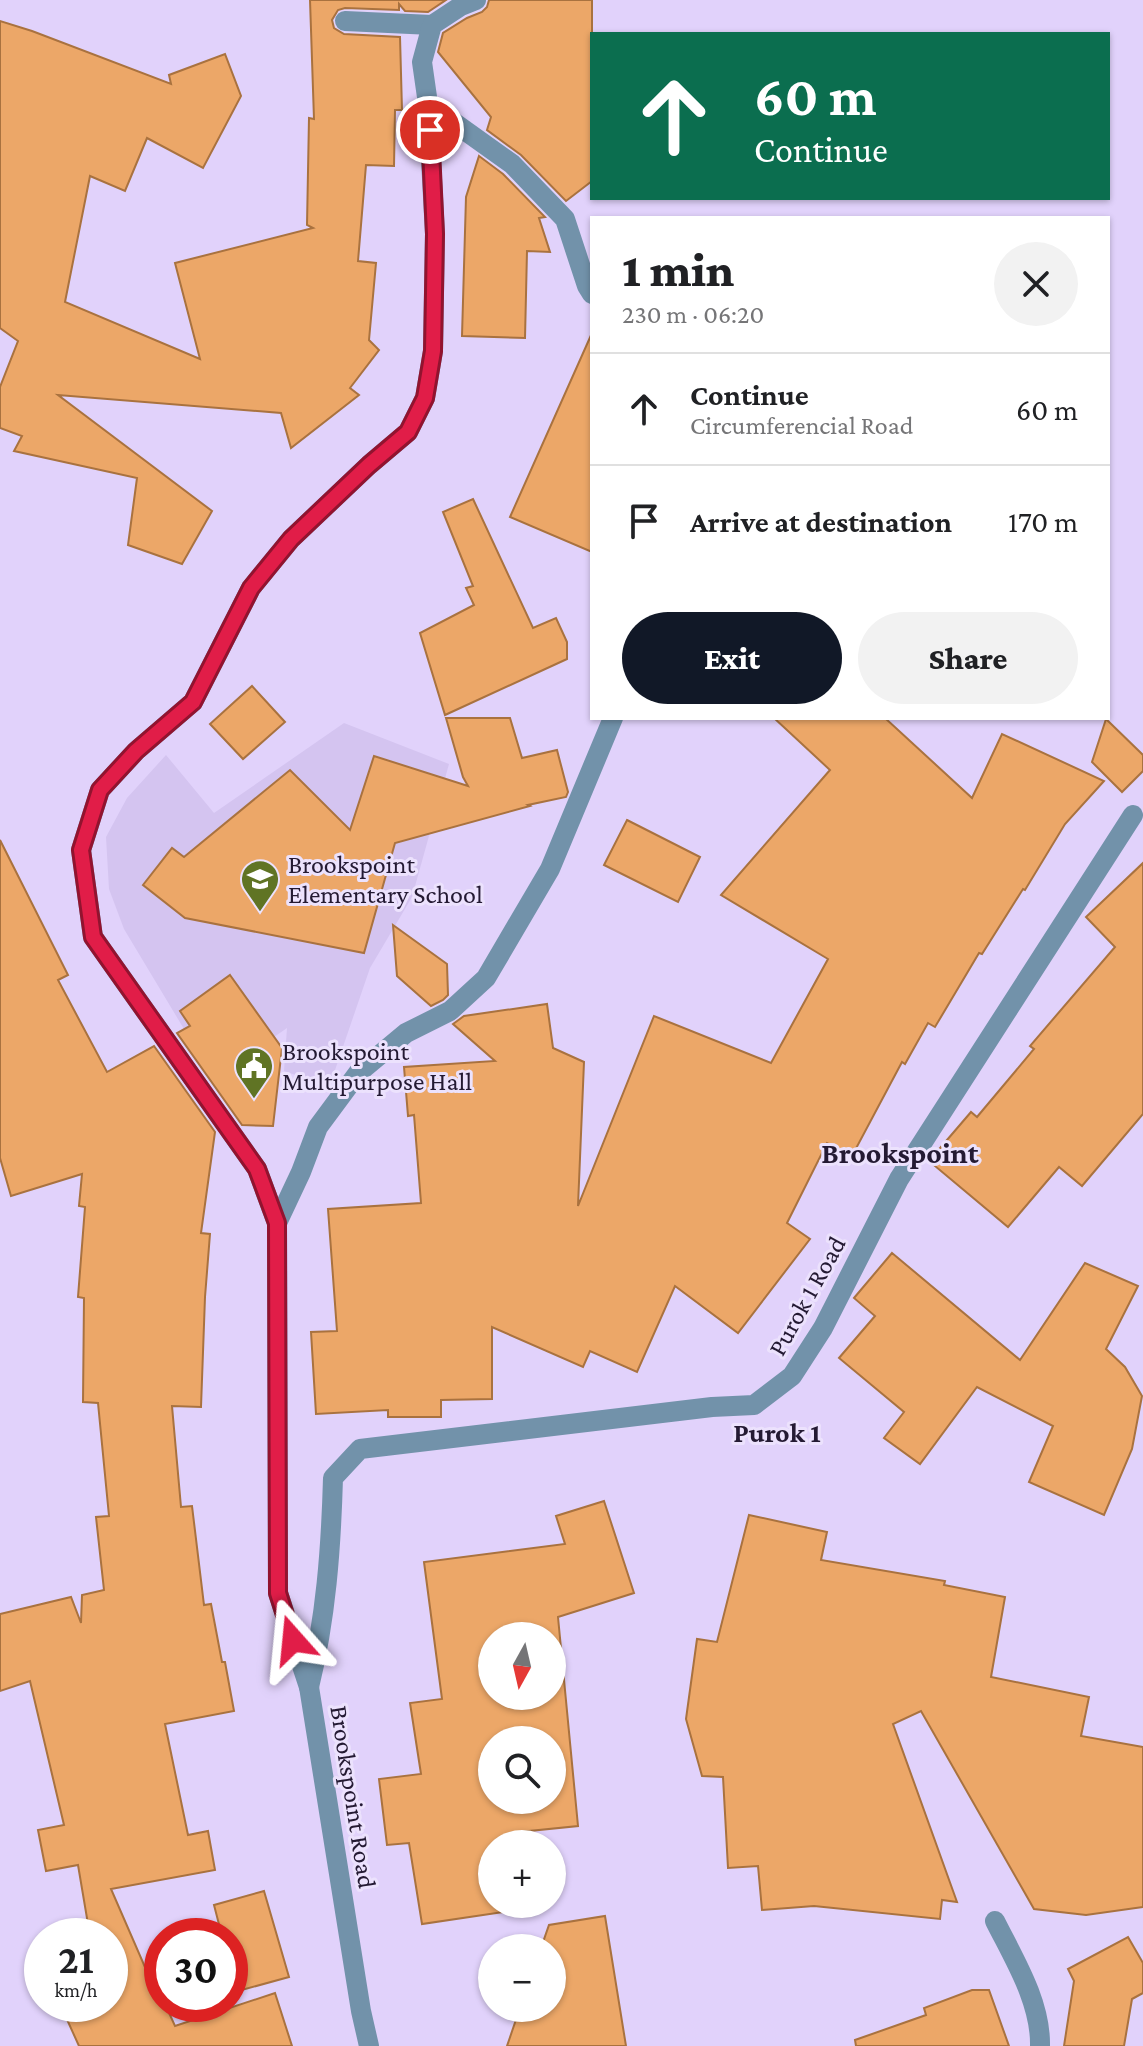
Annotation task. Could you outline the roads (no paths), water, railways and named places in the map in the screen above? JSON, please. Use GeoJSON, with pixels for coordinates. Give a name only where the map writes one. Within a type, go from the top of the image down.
{"type":"FeatureCollection","features":[{"type":"Feature","properties":{"kind":"street"},"geometry":{"type":"LineString","coordinates":[[345,21],[432,25],[476,0]]}},
{"type":"Feature","properties":{"kind":"street"},"geometry":{"type":"LineString","coordinates":[[277,1223],[257,1169],[93,937],[81,850],[100,790],[136,751],[193,702],[251,588],[291,539],[408,432],[425,398],[433,351],[435,234],[428,104],[422,62],[432,25]]}},
{"type":"Feature","properties":{"kind":"street"},"geometry":{"type":"LineString","coordinates":[[428,104],[512,164],[565,219],[590,291]]}},
{"type":"Feature","properties":{"kind":"street"},"geometry":{"type":"LineString","coordinates":[[277,1223],[318,1127],[358,1073],[406,1033],[450,1011],[486,978],[550,869],[612,720]]}},
{"type":"Feature","properties":{"kind":"street","name":"Purok 1 Road"},"geometry":{"type":"LineString","coordinates":[[309,1687],[320,1642],[332,1540],[333,1478],[360,1449],[712,1407],[754,1405],[792,1376],[823,1328],[899,1179],[1133,815]]}},
{"type":"Feature","properties":{"kind":"street","name":"Brookspoint Road"},"geometry":{"type":"LineString","coordinates":[[277,1223],[278,1593],[309,1687],[369,2046]]}},
{"type":"Feature","properties":{"kind":"street"},"geometry":{"type":"LineString","coordinates":[[995,1921],[1035,2008],[1041,2033],[1040,2046]]}},
{"type":"Feature","properties":{"kind":"place","name":"Brookspoint Elementary School"},"geometry":{"type":"Point","coordinates":[260,913]}},
{"type":"Feature","properties":{"kind":"place","name":"Brookspoint Multipurpose Hall"},"geometry":{"type":"Point","coordinates":[254,1100]}},
{"type":"Feature","properties":{"kind":"district","name":"Brookspoint"},"geometry":{"type":"Point","coordinates":[900,1152]}},
{"type":"Feature","properties":{"kind":"district","name":"Purok 1"},"geometry":{"type":"Point","coordinates":[777,1432]}}]}
